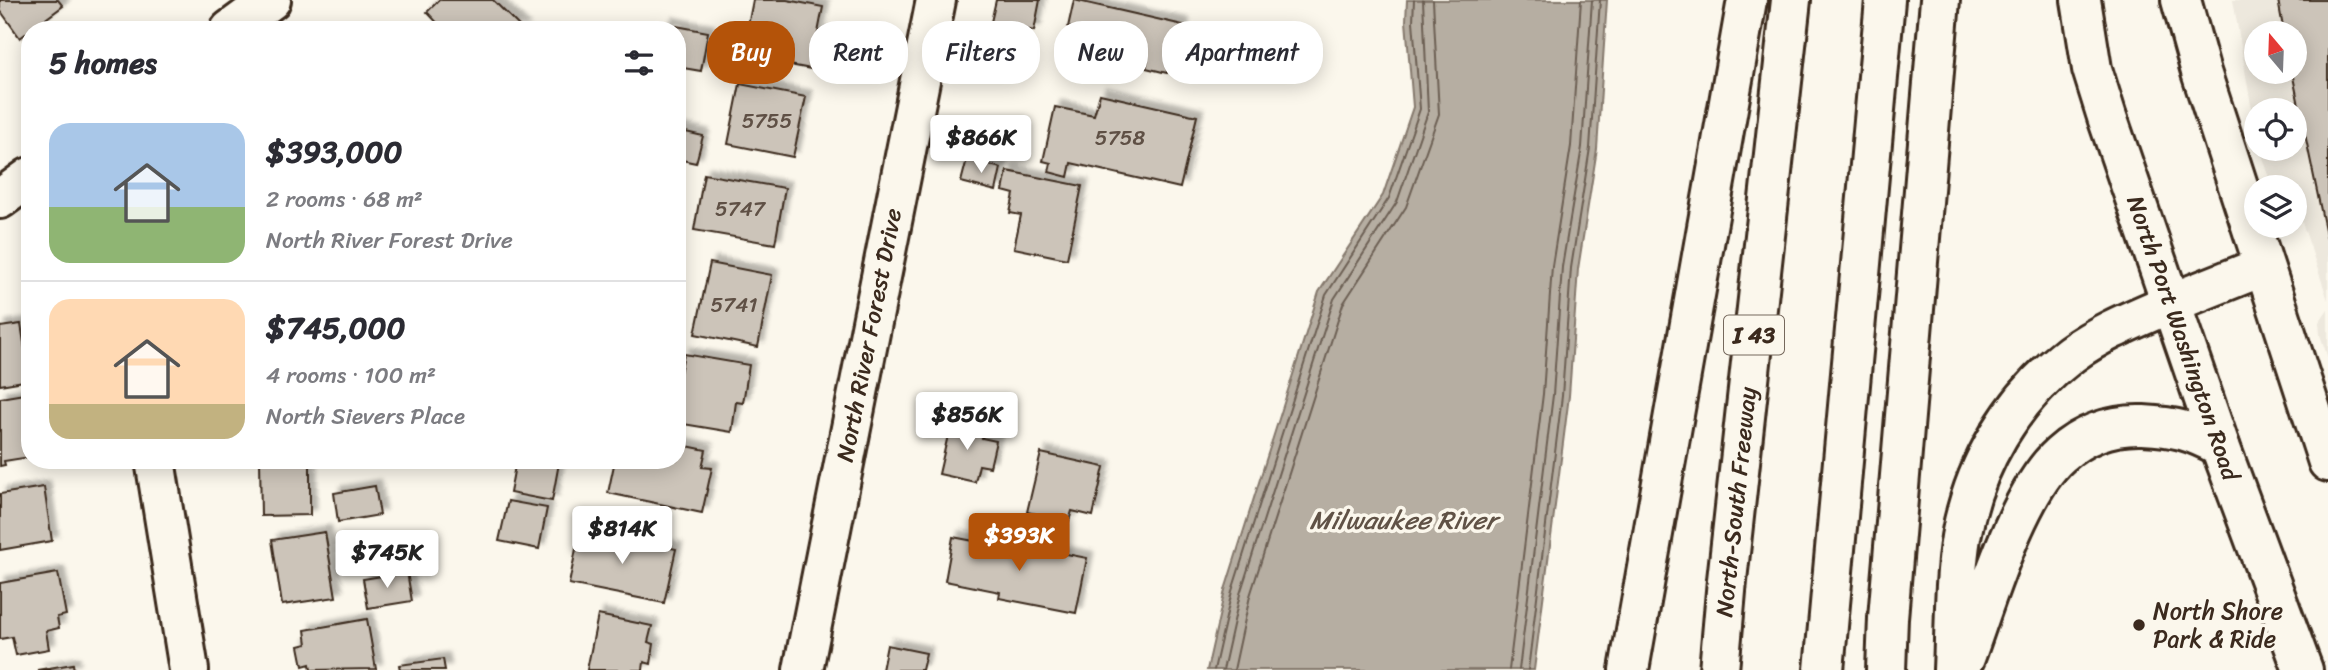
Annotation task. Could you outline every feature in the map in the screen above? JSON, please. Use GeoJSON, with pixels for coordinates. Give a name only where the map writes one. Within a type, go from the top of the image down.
{"type":"FeatureCollection","features":[{"type":"Feature","properties":{"kind":"main road","name":"North River Forest Drive"},"geometry":{"type":"LineString","coordinates":[[803,670],[936,0]]}},
{"type":"Feature","properties":{"kind":"main road"},"geometry":{"type":"LineString","coordinates":[[1629,670],[1747,0]]}},
{"type":"Feature","properties":{"kind":"main road","name":"North-South Freeway"},"geometry":{"type":"LineString","coordinates":[[1719,670],[1791,0]]}},
{"type":"Feature","properties":{"kind":"main road"},"geometry":{"type":"LineString","coordinates":[[1824,670],[1885,0]]}},
{"type":"Feature","properties":{"kind":"main road"},"geometry":{"type":"LineString","coordinates":[[1886,670],[1892,563],[1940,0]]}},
{"type":"Feature","properties":{"kind":"main road","name":"North Port Washington Road"},"geometry":{"type":"LineString","coordinates":[[2081,0],[2092,69],[2220,446],[2303,670]]}},
{"type":"Feature","properties":{"kind":"main road"},"geometry":{"type":"LineString","coordinates":[[2181,0],[2201,72],[2328,462]]}},
{"type":"Feature","properties":{"kind":"main road"},"geometry":{"type":"LineString","coordinates":[[1953,670],[1961,539],[1967,511],[1990,449],[2022,403],[2043,378],[2072,353],[2125,323],[2264,266]]}},
{"type":"Feature","properties":{"kind":"main road"},"geometry":{"type":"LineString","coordinates":[[1961,670],[2017,522],[2044,474],[2059,456],[2084,437],[2113,427],[2136,425],[2175,427],[2220,446]]}},
{"type":"Feature","properties":{"kind":"main road"},"geometry":{"type":"LineString","coordinates":[[156,469],[189,670]]}},
{"type":"Feature","properties":{"kind":"shaded area"},"geometry":{"type":"Polygon","coordinates":[[[2233,0],[2328,0],[2328,300],[2307,237],[2307,175],[2269,175],[2264,161],[2307,161],[2307,98],[2250,98],[2247,84],[2307,84],[2307,21],[2244,21],[2244,64],[2233,0]]]}},
{"type":"Feature","properties":{"kind":"shaded area"},"geometry":{"type":"Polygon","coordinates":[[[2328,309],[2328,358],[2320,335],[2319,322],[2328,309]]]}},
{"type":"Feature","properties":{"kind":"water","name":"Milwaukee River"},"geometry":{"type":"Polygon","coordinates":[[[1407,0],[1607,0],[1597,149],[1578,269],[1569,396],[1534,670],[1207,670],[1225,590],[1319,292],[1383,195],[1413,107],[1406,21],[1407,0]]]}},
{"type":"Feature","properties":{"kind":"building"},"geometry":{"type":"Polygon","coordinates":[[[0,0],[58,0],[63,6],[43,21],[21,21],[20,38],[0,10],[0,0]]]}},
{"type":"Feature","properties":{"kind":"building"},"geometry":{"type":"Polygon","coordinates":[[[439,0],[493,0],[514,21],[436,21],[427,12],[439,0]]]}},
{"type":"Feature","properties":{"kind":"building"},"geometry":{"type":"Polygon","coordinates":[[[753,0],[787,0],[823,7],[820,21],[809,21],[809,69],[795,66],[795,21],[749,21],[753,0]]]}},
{"type":"Feature","properties":{"kind":"building"},"geometry":{"type":"Polygon","coordinates":[[[996,0],[1040,0],[1036,21],[991,21],[996,0]]]}},
{"type":"Feature","properties":{"kind":"building"},"geometry":{"type":"Polygon","coordinates":[[[1074,0],[1166,21],[1162,21],[1162,72],[1148,68],[1148,21],[1069,21],[1074,0]]]}},
{"type":"Feature","properties":{"kind":"building"},"geometry":{"type":"Polygon","coordinates":[[[2278,0],[2328,0],[2328,244],[2307,144],[2307,98],[2297,98],[2295,84],[2307,84],[2307,21],[2282,21],[2278,0]]]}},
{"type":"Feature","properties":{"kind":"building"},"geometry":{"type":"Polygon","coordinates":[[[686,28],[707,32],[701,71],[686,68],[686,28]]]}},
{"type":"Feature","properties":{"kind":"building"},"geometry":{"type":"Polygon","coordinates":[[[740,84],[806,97],[793,157],[728,144],[740,84]]]}},
{"type":"Feature","properties":{"kind":"building"},"geometry":{"type":"Polygon","coordinates":[[[1100,94],[1197,116],[1180,188],[1071,163],[1068,177],[1049,172],[1051,163],[1043,161],[1055,107],[1094,115],[1100,94]]]}},
{"type":"Feature","properties":{"kind":"building"},"geometry":{"type":"Polygon","coordinates":[[[686,132],[703,136],[696,163],[686,161],[686,132]]]}},
{"type":"Feature","properties":{"kind":"building"},"geometry":{"type":"Polygon","coordinates":[[[967,159],[1001,168],[996,191],[961,182],[967,159]]]}},
{"type":"Feature","properties":{"kind":"building"},"geometry":{"type":"Polygon","coordinates":[[[1007,171],[1082,186],[1067,259],[1014,248],[1021,215],[1010,213],[1014,194],[1003,191],[1007,171]]]}},
{"type":"Feature","properties":{"kind":"building"},"geometry":{"type":"Polygon","coordinates":[[[704,174],[785,188],[775,244],[694,230],[704,174]]]}},
{"type":"Feature","properties":{"kind":"building"},"geometry":{"type":"Polygon","coordinates":[[[710,263],[772,275],[758,347],[695,334],[710,263]]]}},
{"type":"Feature","properties":{"kind":"building"},"geometry":{"type":"Polygon","coordinates":[[[21,324],[21,382],[0,385],[0,327],[21,324]]]}},
{"type":"Feature","properties":{"kind":"building"},"geometry":{"type":"Polygon","coordinates":[[[686,354],[749,365],[743,403],[736,402],[732,432],[686,424],[686,354]]]}},
{"type":"Feature","properties":{"kind":"building"},"geometry":{"type":"Polygon","coordinates":[[[21,394],[21,458],[4,461],[5,465],[0,466],[0,398],[21,394]]]}},
{"type":"Feature","properties":{"kind":"building"},"geometry":{"type":"Polygon","coordinates":[[[969,417],[986,421],[982,438],[996,441],[990,467],[979,465],[975,482],[939,474],[949,431],[965,435],[969,417]]]}},
{"type":"Feature","properties":{"kind":"building"},"geometry":{"type":"Polygon","coordinates":[[[686,446],[706,450],[702,467],[712,468],[702,513],[608,493],[613,469],[686,469],[686,446]]]}},
{"type":"Feature","properties":{"kind":"building"},"geometry":{"type":"Polygon","coordinates":[[[1041,453],[1104,467],[1093,516],[1072,511],[1069,521],[1027,512],[1041,453]]]}},
{"type":"Feature","properties":{"kind":"building"},"geometry":{"type":"Polygon","coordinates":[[[260,469],[310,469],[310,515],[261,516],[260,469]]]}},
{"type":"Feature","properties":{"kind":"building"},"geometry":{"type":"Polygon","coordinates":[[[514,469],[558,469],[552,501],[510,493],[514,469]]]}},
{"type":"Feature","properties":{"kind":"building"},"geometry":{"type":"Polygon","coordinates":[[[375,486],[380,515],[338,522],[334,493],[375,486]]]}},
{"type":"Feature","properties":{"kind":"building"},"geometry":{"type":"Polygon","coordinates":[[[44,487],[52,541],[0,550],[0,494],[44,487]]]}},
{"type":"Feature","properties":{"kind":"building"},"geometry":{"type":"Polygon","coordinates":[[[508,501],[547,508],[539,549],[499,541],[508,501]]]}},
{"type":"Feature","properties":{"kind":"building"},"geometry":{"type":"Polygon","coordinates":[[[580,529],[676,549],[664,603],[569,584],[580,529]]]}},
{"type":"Feature","properties":{"kind":"building"},"geometry":{"type":"Polygon","coordinates":[[[325,532],[336,597],[282,605],[272,540],[325,532]]]}},
{"type":"Feature","properties":{"kind":"building"},"geometry":{"type":"Polygon","coordinates":[[[953,537],[1000,546],[1001,541],[1087,558],[1076,613],[999,598],[1000,592],[945,581],[953,537]]]}},
{"type":"Feature","properties":{"kind":"building"},"geometry":{"type":"Polygon","coordinates":[[[407,572],[412,601],[368,608],[363,579],[407,572]]]}},
{"type":"Feature","properties":{"kind":"building"},"geometry":{"type":"Polygon","coordinates":[[[58,573],[66,615],[57,617],[59,628],[46,631],[49,649],[16,655],[12,637],[0,639],[0,583],[58,573]]]}},
{"type":"Feature","properties":{"kind":"building"},"geometry":{"type":"Polygon","coordinates":[[[598,615],[652,626],[648,642],[654,644],[651,664],[644,662],[643,670],[587,670],[598,615]]]}},
{"type":"Feature","properties":{"kind":"building"},"geometry":{"type":"Polygon","coordinates":[[[367,619],[376,669],[311,670],[310,664],[303,666],[299,646],[307,644],[305,630],[367,619]]]}},
{"type":"Feature","properties":{"kind":"building"},"geometry":{"type":"Polygon","coordinates":[[[887,645],[926,653],[922,670],[882,670],[887,645]]]}},
{"type":"Feature","properties":{"kind":"building"},"geometry":{"type":"Polygon","coordinates":[[[443,659],[445,670],[400,670],[399,665],[443,659]]]}},
{"type":"Feature","properties":{"kind":"building"},"geometry":{"type":"Polygon","coordinates":[[[73,664],[74,670],[37,670],[73,664]]]}},
{"type":"Feature","properties":{"kind":"place","name":"North Shore Park & Ride"},"geometry":{"type":"Point","coordinates":[2139,625]}}]}
